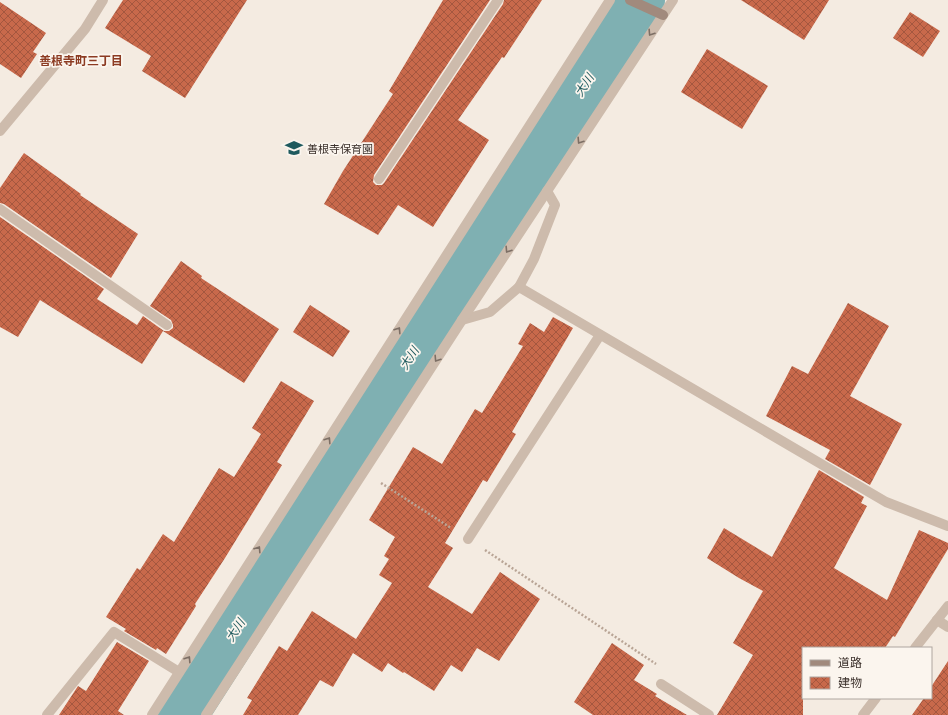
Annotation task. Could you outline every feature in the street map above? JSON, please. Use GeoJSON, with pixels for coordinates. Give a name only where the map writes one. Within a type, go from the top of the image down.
{"type":"FeatureCollection","features":[{"type":"Feature","properties":{"kind":"street"},"geometry":{"type":"LineString","coordinates":[[0,132],[85,28],[103,0]]}},
{"type":"Feature","properties":{"kind":"street"},"geometry":{"type":"LineString","coordinates":[[379,179],[498,0]]}},
{"type":"Feature","properties":{"kind":"street"},"geometry":{"type":"LineString","coordinates":[[152,715],[610,0]]}},
{"type":"Feature","properties":{"kind":"street"},"geometry":{"type":"LineString","coordinates":[[630,0],[663,15]]}},
{"type":"Feature","properties":{"kind":"street"},"geometry":{"type":"LineString","coordinates":[[206,715],[462,320],[673,0]]}},
{"type":"Feature","properties":{"kind":"street"},"geometry":{"type":"LineString","coordinates":[[462,320],[490,312],[519,287],[534,259],[555,205],[547,191]]}},
{"type":"Feature","properties":{"kind":"street"},"geometry":{"type":"LineString","coordinates":[[0,210],[167,325]]}},
{"type":"Feature","properties":{"kind":"street"},"geometry":{"type":"LineString","coordinates":[[519,287],[886,502],[948,526]]}},
{"type":"Feature","properties":{"kind":"street"},"geometry":{"type":"LineString","coordinates":[[468,539],[600,335]]}},
{"type":"Feature","properties":{"kind":"street"},"geometry":{"type":"LineString","coordinates":[[917,647],[948,606]]}},
{"type":"Feature","properties":{"kind":"street"},"geometry":{"type":"LineString","coordinates":[[937,620],[948,627]]}},
{"type":"Feature","properties":{"kind":"street"},"geometry":{"type":"LineString","coordinates":[[47,715],[114,632],[179,672]]}},
{"type":"Feature","properties":{"kind":"street"},"geometry":{"type":"LineString","coordinates":[[662,684],[709,715]]}},
{"type":"Feature","properties":{"kind":"street"},"geometry":{"type":"LineString","coordinates":[[863,715],[875,699]]}},
{"type":"Feature","properties":{"kind":"path"},"geometry":{"type":"LineString","coordinates":[[364,471],[662,668],[662,684]]}},
{"type":"Feature","properties":{"kind":"building"},"geometry":{"type":"Polygon","coordinates":[[[123,0],[247,0],[185,98],[142,71],[151,56],[105,28],[123,0]]]}},
{"type":"Feature","properties":{"kind":"building"},"geometry":{"type":"Polygon","coordinates":[[[443,0],[490,0],[374,175],[373,182],[376,185],[382,185],[384,183],[503,4],[504,0],[542,0],[504,58],[502,57],[458,120],[489,140],[433,227],[398,205],[378,235],[324,204],[343,171],[393,94],[389,91],[443,0]]]}},
{"type":"Feature","properties":{"kind":"building"},"geometry":{"type":"Polygon","coordinates":[[[741,0],[829,0],[804,40],[741,0]]]}},
{"type":"Feature","properties":{"kind":"building"},"geometry":{"type":"Polygon","coordinates":[[[0,2],[46,33],[33,52],[37,54],[21,78],[0,64],[0,2]]]}},
{"type":"Feature","properties":{"kind":"building"},"geometry":{"type":"Polygon","coordinates":[[[910,12],[940,31],[923,57],[893,38],[910,12]]]}},
{"type":"Feature","properties":{"kind":"building"},"geometry":{"type":"Polygon","coordinates":[[[707,49],[768,86],[742,129],[681,92],[707,49]]]}},
{"type":"Feature","properties":{"kind":"building"},"geometry":{"type":"Polygon","coordinates":[[[24,153],[81,194],[80,195],[138,234],[111,278],[4,204],[0,203],[0,188],[24,153]]]}},
{"type":"Feature","properties":{"kind":"building"},"geometry":{"type":"Polygon","coordinates":[[[0,217],[104,289],[97,299],[137,325],[143,316],[164,331],[169,331],[173,328],[171,320],[150,306],[181,261],[202,276],[201,278],[279,329],[244,383],[163,331],[142,364],[40,300],[18,337],[0,327],[0,217]]]}},
{"type":"Feature","properties":{"kind":"building"},"geometry":{"type":"Polygon","coordinates":[[[848,303],[889,326],[850,396],[902,424],[870,485],[825,459],[830,450],[766,416],[792,366],[808,374],[848,303]]]}},
{"type":"Feature","properties":{"kind":"building"},"geometry":{"type":"Polygon","coordinates":[[[310,305],[350,331],[333,357],[293,332],[310,305]]]}},
{"type":"Feature","properties":{"kind":"building"},"geometry":{"type":"Polygon","coordinates":[[[553,317],[573,328],[512,432],[516,434],[487,482],[483,480],[445,543],[453,548],[428,587],[472,614],[500,572],[540,599],[499,661],[477,648],[462,672],[451,665],[434,691],[388,663],[382,672],[353,653],[333,687],[320,680],[298,715],[243,715],[252,700],[247,698],[279,646],[287,651],[312,611],[356,639],[392,583],[379,575],[389,559],[384,556],[395,537],[369,520],[413,447],[442,464],[475,409],[482,413],[523,346],[518,344],[530,323],[544,332],[553,317]]]}},
{"type":"Feature","properties":{"kind":"building"},"geometry":{"type":"Polygon","coordinates":[[[281,381],[314,401],[277,462],[282,465],[195,604],[196,606],[166,654],[157,648],[156,650],[124,631],[126,629],[106,617],[137,568],[140,570],[163,534],[174,542],[219,468],[234,477],[261,434],[252,428],[281,381]]]}},
{"type":"Feature","properties":{"kind":"building"},"geometry":{"type":"Polygon","coordinates":[[[819,470],[864,497],[861,503],[867,506],[834,568],[887,600],[919,530],[948,543],[948,549],[895,637],[893,636],[886,647],[802,647],[803,715],[717,715],[753,655],[733,643],[763,591],[707,558],[724,528],[772,557],[819,470]]]}},
{"type":"Feature","properties":{"kind":"building"},"geometry":{"type":"Polygon","coordinates":[[[117,642],[149,661],[118,711],[124,715],[59,715],[78,686],[86,691],[117,642]]]}},
{"type":"Feature","properties":{"kind":"building"},"geometry":{"type":"Polygon","coordinates":[[[612,643],[644,665],[634,680],[657,694],[655,696],[687,715],[593,715],[574,702],[612,643]]]}},
{"type":"Feature","properties":{"kind":"building"},"geometry":{"type":"Polygon","coordinates":[[[948,661],[948,715],[912,715],[923,699],[932,699],[932,685],[948,661]]]}},
{"type":"Feature","properties":{"kind":"waterway","name":"大川"},"geometry":{"type":"LineString","coordinates":[[180,715],[638,0]]}},
{"type":"Feature","properties":{"kind":"place","name":"善根寺保育園"},"geometry":{"type":"Point","coordinates":[294,148]}},
{"type":"Feature","properties":{"kind":"district","name":"善根寺町三丁目"},"geometry":{"type":"Point","coordinates":[81,60]}}]}
